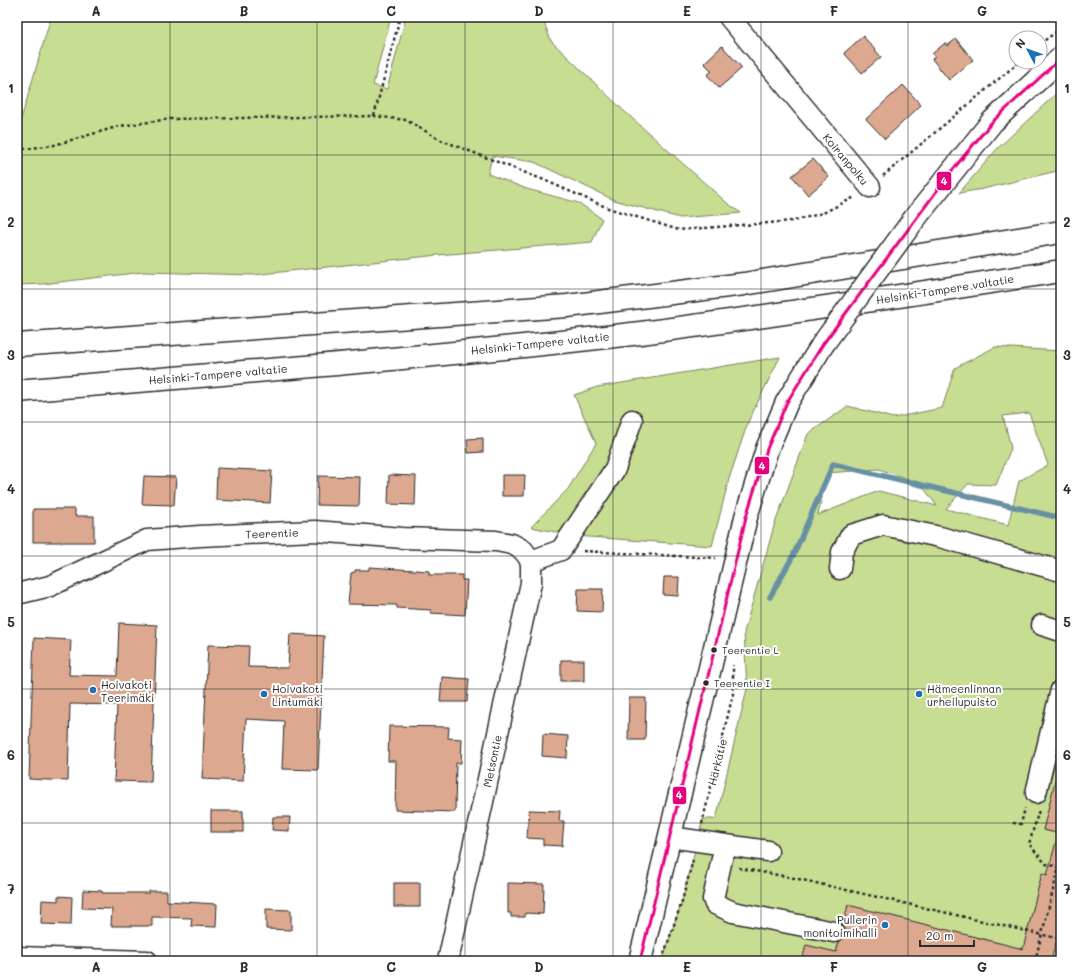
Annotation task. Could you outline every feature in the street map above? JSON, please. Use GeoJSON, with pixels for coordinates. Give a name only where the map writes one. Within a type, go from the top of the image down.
{"type":"FeatureCollection","features":[{"type":"Feature","properties":{"kind":"main road"},"geometry":{"type":"LineString","coordinates":[[640,961],[737,551],[767,449],[787,402],[823,344],[916,218],[992,122],[1061,58]]}},
{"type":"Feature","properties":{"kind":"main road"},"geometry":{"type":"LineString","coordinates":[[17,345],[567,306],[744,284],[1061,232]]}},
{"type":"Feature","properties":{"kind":"main road","name":"Helsinki-Tampere valtatie"},"geometry":{"type":"LineString","coordinates":[[17,390],[360,362],[630,334],[748,319],[1061,271]]}},
{"type":"Feature","properties":{"kind":"street","name":"Koiranpolku"},"geometry":{"type":"LineString","coordinates":[[729,17],[870,187]]}},
{"type":"Feature","properties":{"kind":"street"},"geometry":{"type":"LineString","coordinates":[[531,561],[561,550],[615,469],[632,420]]}},
{"type":"Feature","properties":{"kind":"street"},"geometry":{"type":"LineString","coordinates":[[840,569],[842,552],[851,535],[883,525],[940,537],[1061,571]]}},
{"type":"Feature","properties":{"kind":"street","name":"Teerentie"},"geometry":{"type":"LineString","coordinates":[[17,594],[50,586],[147,540],[200,536],[315,531],[403,538],[496,541],[512,544],[523,550],[531,561]]}},
{"type":"Feature","properties":{"kind":"street","name":"Metsontie"},"geometry":{"type":"LineString","coordinates":[[448,961],[531,583],[531,561]]}},
{"type":"Feature","properties":{"kind":"street"},"geometry":{"type":"LineString","coordinates":[[1042,625],[1061,631]]}},
{"type":"Feature","properties":{"kind":"street"},"geometry":{"type":"LineString","coordinates":[[1034,802],[1061,690]]}},
{"type":"Feature","properties":{"kind":"street"},"geometry":{"type":"LineString","coordinates":[[670,837],[768,851]]}},
{"type":"Feature","properties":{"kind":"street"},"geometry":{"type":"LineString","coordinates":[[725,845],[713,899],[715,904],[733,912],[834,932]]}},
{"type":"Feature","properties":{"kind":"street"},"geometry":{"type":"LineString","coordinates":[[17,957],[147,961]]}},
{"type":"Feature","properties":{"kind":"path"},"geometry":{"type":"LineString","coordinates":[[374,116],[400,17]]}},
{"type":"Feature","properties":{"kind":"path"},"geometry":{"type":"LineString","coordinates":[[1048,38],[1061,28]]}},
{"type":"Feature","properties":{"kind":"path","name":"Koiranpolku"},"geometry":{"type":"LineString","coordinates":[[870,187],[1009,70]]}},
{"type":"Feature","properties":{"kind":"path"},"geometry":{"type":"LineString","coordinates":[[17,150],[54,145],[120,126],[170,119],[374,116],[406,120],[442,140],[544,180],[608,208],[679,230],[793,221],[823,213],[870,187]]}},
{"type":"Feature","properties":{"kind":"path"},"geometry":{"type":"LineString","coordinates":[[561,550],[708,557]]}},
{"type":"Feature","properties":{"kind":"path","name":"Härkätie"},"geometry":{"type":"LineString","coordinates":[[662,961],[682,901],[698,842],[734,694],[732,660]]}},
{"type":"Feature","properties":{"kind":"path"},"geometry":{"type":"LineString","coordinates":[[1013,823],[1021,824],[1034,802]]}},
{"type":"Feature","properties":{"kind":"path"},"geometry":{"type":"LineString","coordinates":[[1034,802],[1029,844],[1046,864],[1058,868],[1035,961]]}},
{"type":"Feature","properties":{"kind":"path"},"geometry":{"type":"LineString","coordinates":[[736,868],[794,878],[1061,939]]}},
{"type":"Feature","properties":{"kind":"green space"},"geometry":{"type":"Polygon","coordinates":[[[51,17],[391,17],[373,85],[387,89],[406,17],[542,17],[551,41],[624,111],[726,202],[741,213],[680,218],[614,200],[534,162],[492,156],[488,174],[527,189],[579,203],[602,219],[592,242],[438,255],[253,275],[143,272],[43,284],[17,285],[17,126],[19,126],[51,17]]]}},
{"type":"Feature","properties":{"kind":"green space"},"geometry":{"type":"Polygon","coordinates":[[[1061,89],[1061,170],[983,189],[959,193],[997,149],[1061,89]]]}},
{"type":"Feature","properties":{"kind":"green space","name":"Hämeenlinnan urheilupuisto"},"geometry":{"type":"Polygon","coordinates":[[[995,347],[1061,351],[1061,961],[662,961],[682,901],[703,819],[716,819],[747,689],[744,632],[774,526],[808,434],[848,406],[893,418],[942,408],[955,368],[995,347]],[[1029,413],[1003,416],[1011,448],[996,485],[968,484],[946,509],[1008,525],[1019,481],[1048,465],[1029,413]],[[879,469],[827,473],[818,515],[879,491],[937,506],[920,483],[879,469]]]}},
{"type":"Feature","properties":{"kind":"green space"},"geometry":{"type":"Polygon","coordinates":[[[780,357],[748,422],[729,479],[712,546],[575,536],[531,527],[568,489],[596,443],[574,395],[597,387],[780,357]]]}},
{"type":"Feature","properties":{"kind":"building"},"geometry":{"type":"Polygon","coordinates":[[[863,36],[881,57],[862,73],[844,53],[863,36]]]}},
{"type":"Feature","properties":{"kind":"building"},"geometry":{"type":"Polygon","coordinates":[[[956,39],[973,60],[949,80],[932,59],[935,56],[932,54],[945,43],[947,46],[956,39]]]}},
{"type":"Feature","properties":{"kind":"building"},"geometry":{"type":"Polygon","coordinates":[[[722,46],[742,68],[719,88],[707,75],[712,71],[704,63],[722,46]]]}},
{"type":"Feature","properties":{"kind":"building"},"geometry":{"type":"Polygon","coordinates":[[[903,85],[921,105],[885,139],[866,119],[903,85]]]}},
{"type":"Feature","properties":{"kind":"building"},"geometry":{"type":"Polygon","coordinates":[[[813,159],[829,177],[808,195],[792,176],[813,159]]]}},
{"type":"Feature","properties":{"kind":"building"},"geometry":{"type":"Polygon","coordinates":[[[483,438],[483,452],[468,453],[467,439],[483,438]]]}},
{"type":"Feature","properties":{"kind":"building"},"geometry":{"type":"Polygon","coordinates":[[[217,468],[272,471],[270,503],[216,500],[217,468]]]}},
{"type":"Feature","properties":{"kind":"building"},"geometry":{"type":"Polygon","coordinates":[[[389,475],[416,476],[415,505],[388,504],[389,475]]]}},
{"type":"Feature","properties":{"kind":"building"},"geometry":{"type":"Polygon","coordinates":[[[502,475],[525,475],[524,496],[502,496],[502,475]]]}},
{"type":"Feature","properties":{"kind":"building"},"geometry":{"type":"Polygon","coordinates":[[[144,476],[176,477],[174,505],[142,504],[144,476]]]}},
{"type":"Feature","properties":{"kind":"building"},"geometry":{"type":"Polygon","coordinates":[[[318,476],[360,477],[359,506],[317,505],[318,476]]]}},
{"type":"Feature","properties":{"kind":"building"},"geometry":{"type":"Polygon","coordinates":[[[33,509],[75,509],[75,516],[94,516],[94,542],[33,542],[33,509]]]}},
{"type":"Feature","properties":{"kind":"building"},"geometry":{"type":"Polygon","coordinates":[[[369,567],[429,571],[429,575],[462,575],[462,580],[467,580],[465,615],[431,613],[431,610],[397,608],[397,605],[348,604],[351,573],[355,572],[355,570],[369,570],[369,567]]]}},
{"type":"Feature","properties":{"kind":"building"},"geometry":{"type":"Polygon","coordinates":[[[664,577],[679,577],[678,596],[663,595],[664,577]]]}},
{"type":"Feature","properties":{"kind":"building"},"geometry":{"type":"Polygon","coordinates":[[[578,589],[603,589],[602,612],[577,611],[578,589]]]}},
{"type":"Feature","properties":{"kind":"building","name":"Hoivakoti Teerimäki"},"geometry":{"type":"Polygon","coordinates":[[[119,623],[157,625],[151,782],[114,781],[117,705],[70,704],[68,781],[29,779],[34,638],[71,640],[69,675],[117,676],[119,623]]]}},
{"type":"Feature","properties":{"kind":"building","name":"Hoivakoti Lintumäki"},"geometry":{"type":"Polygon","coordinates":[[[290,634],[324,636],[318,770],[282,769],[284,721],[246,719],[243,781],[202,779],[208,645],[249,646],[248,667],[288,668],[290,634]]]}},
{"type":"Feature","properties":{"kind":"building"},"geometry":{"type":"Polygon","coordinates":[[[561,660],[584,660],[584,681],[561,681],[561,660]]]}},
{"type":"Feature","properties":{"kind":"building"},"geometry":{"type":"Polygon","coordinates":[[[442,677],[469,679],[467,702],[440,702],[442,677]]]}},
{"type":"Feature","properties":{"kind":"building"},"geometry":{"type":"Polygon","coordinates":[[[629,698],[646,698],[645,740],[628,740],[629,698]]]}},
{"type":"Feature","properties":{"kind":"building"},"geometry":{"type":"Polygon","coordinates":[[[389,726],[449,727],[448,738],[462,739],[461,763],[456,763],[455,812],[395,810],[396,761],[388,761],[389,726]]]}},
{"type":"Feature","properties":{"kind":"building"},"geometry":{"type":"Polygon","coordinates":[[[543,734],[568,736],[567,758],[542,756],[543,734]]]}},
{"type":"Feature","properties":{"kind":"building"},"geometry":{"type":"Polygon","coordinates":[[[1056,777],[1061,778],[1061,834],[1043,830],[1056,777]]]}},
{"type":"Feature","properties":{"kind":"building"},"geometry":{"type":"Polygon","coordinates":[[[529,810],[560,811],[559,821],[564,821],[562,846],[543,845],[543,839],[527,838],[529,810]]]}},
{"type":"Feature","properties":{"kind":"building"},"geometry":{"type":"Polygon","coordinates":[[[211,811],[243,811],[243,832],[211,832],[211,811]]]}},
{"type":"Feature","properties":{"kind":"building"},"geometry":{"type":"Polygon","coordinates":[[[273,817],[290,817],[289,831],[272,830],[273,817]]]}},
{"type":"Feature","properties":{"kind":"building","name":"Pullerin monitoimihalli"},"geometry":{"type":"Polygon","coordinates":[[[1056,842],[1061,842],[1061,924],[1051,961],[802,961],[806,945],[836,952],[839,942],[845,935],[843,925],[848,905],[1023,949],[1042,873],[1047,875],[1056,842]]]}},
{"type":"Feature","properties":{"kind":"building"},"geometry":{"type":"Polygon","coordinates":[[[394,883],[420,883],[420,907],[394,907],[394,883]]]}},
{"type":"Feature","properties":{"kind":"building"},"geometry":{"type":"Polygon","coordinates":[[[508,883],[544,884],[543,914],[525,913],[525,917],[511,917],[511,913],[508,913],[508,883]]]}},
{"type":"Feature","properties":{"kind":"building"},"geometry":{"type":"Polygon","coordinates":[[[83,890],[102,891],[102,893],[149,893],[149,891],[167,891],[167,901],[217,904],[216,927],[191,926],[192,918],[152,917],[152,926],[111,926],[112,909],[82,908],[83,890]]]}},
{"type":"Feature","properties":{"kind":"building"},"geometry":{"type":"Polygon","coordinates":[[[58,896],[72,897],[71,925],[41,924],[42,900],[58,901],[58,896]]]}},
{"type":"Feature","properties":{"kind":"building"},"geometry":{"type":"Polygon","coordinates":[[[266,909],[291,910],[291,930],[266,929],[266,909]]]}},
{"type":"Feature","properties":{"kind":"waterway"},"geometry":{"type":"LineString","coordinates":[[770,597],[794,554],[833,464],[1061,518]]}},
{"type":"Feature","properties":{"kind":"transit line","name":"4"},"geometry":{"type":"LineString","coordinates":[[640,961],[746,517],[767,449],[787,402],[823,344],[950,173],[992,122],[1061,58]]}},
{"type":"Feature","properties":{"kind":"place","name":"Teerentie L"},"geometry":{"type":"Point","coordinates":[714,650]}},
{"type":"Feature","properties":{"kind":"place","name":"Teerentie I"},"geometry":{"type":"Point","coordinates":[706,683]}},
{"type":"Feature","properties":{"kind":"place","name":"Hoivakoti Teerimäki"},"geometry":{"type":"Point","coordinates":[93,690]}},
{"type":"Feature","properties":{"kind":"place","name":"Hoivakoti Lintumäki"},"geometry":{"type":"Point","coordinates":[264,694]}},
{"type":"Feature","properties":{"kind":"place","name":"Hämeenlinnan urheilupuisto"},"geometry":{"type":"Point","coordinates":[919,694]}},
{"type":"Feature","properties":{"kind":"place","name":"Pullerin monitoimihalli"},"geometry":{"type":"Point","coordinates":[885,925]}}]}
